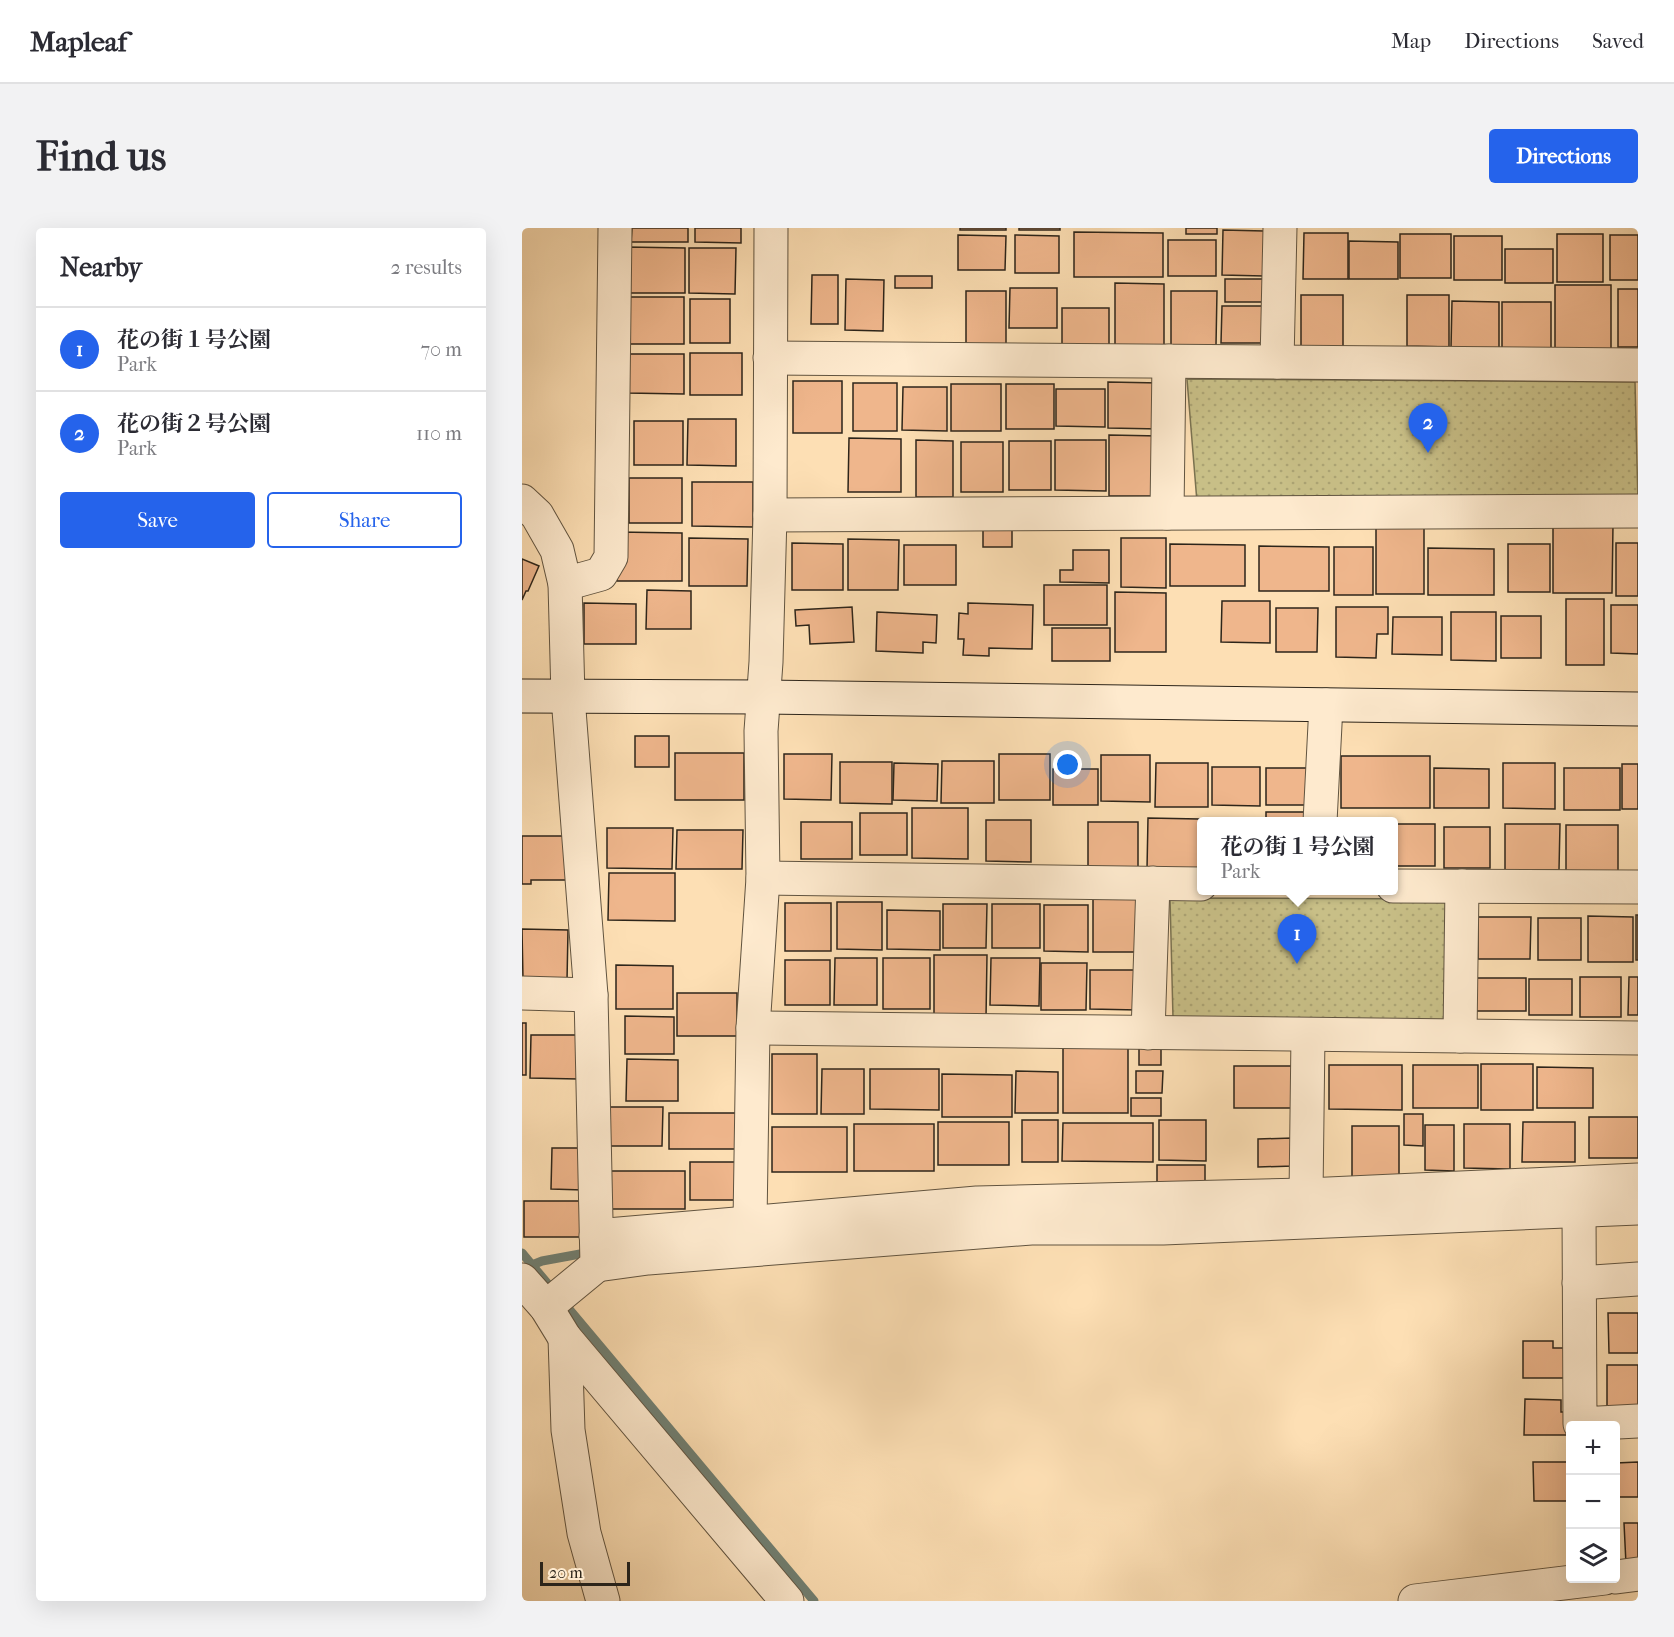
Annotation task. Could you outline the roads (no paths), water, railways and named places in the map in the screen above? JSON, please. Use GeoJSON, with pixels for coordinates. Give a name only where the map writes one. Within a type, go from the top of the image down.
{"type":"FeatureCollection","features":[{"type":"Feature","properties":{"kind":"street"},"geometry":{"type":"LineString","coordinates":[[565,584],[601,574],[611,557],[615,228]]}},
{"type":"Feature","properties":{"kind":"street"},"geometry":{"type":"LineString","coordinates":[[750,1222],[753,1028],[763,878],[761,731],[770,515],[771,228]]}},
{"type":"Feature","properties":{"kind":"street"},"geometry":{"type":"LineString","coordinates":[[1277,362],[1280,228]]}},
{"type":"Feature","properties":{"kind":"street"},"geometry":{"type":"LineString","coordinates":[[770,358],[1638,365]]}},
{"type":"Feature","properties":{"kind":"street"},"geometry":{"type":"LineString","coordinates":[[1167,513],[1169,361]]}},
{"type":"Feature","properties":{"kind":"street"},"geometry":{"type":"LineString","coordinates":[[522,501],[537,515],[557,550],[565,584],[568,697],[591,995],[596,1251]]}},
{"type":"Feature","properties":{"kind":"street"},"geometry":{"type":"LineString","coordinates":[[770,515],[1638,511]]}},
{"type":"Feature","properties":{"kind":"street"},"geometry":{"type":"LineString","coordinates":[[522,696],[764,697],[1638,709]]}},
{"type":"Feature","properties":{"kind":"street"},"geometry":{"type":"LineString","coordinates":[[1320,817],[1326,705]]}},
{"type":"Feature","properties":{"kind":"street"},"geometry":{"type":"LineString","coordinates":[[763,878],[1197,884]]}},
{"type":"Feature","properties":{"kind":"street"},"geometry":{"type":"LineString","coordinates":[[1148,1033],[1153,884]]}},
{"type":"Feature","properties":{"kind":"street"},"geometry":{"type":"LineString","coordinates":[[1398,886],[1638,887]]}},
{"type":"Feature","properties":{"kind":"street"},"geometry":{"type":"LineString","coordinates":[[1460,1036],[1462,886]]}},
{"type":"Feature","properties":{"kind":"street"},"geometry":{"type":"LineString","coordinates":[[522,993],[591,995]]}},
{"type":"Feature","properties":{"kind":"street"},"geometry":{"type":"LineString","coordinates":[[753,1028],[1638,1038]]}},
{"type":"Feature","properties":{"kind":"street"},"geometry":{"type":"LineString","coordinates":[[1306,1195],[1308,1035]]}},
{"type":"Feature","properties":{"kind":"street"},"geometry":{"type":"LineString","coordinates":[[554,1300],[596,1251],[750,1222],[978,1203],[1306,1195],[1638,1180]]}},
{"type":"Feature","properties":{"kind":"street"},"geometry":{"type":"LineString","coordinates":[[596,1251],[648,1258],[1031,1228],[1175,1228],[1638,1208]]}},
{"type":"Feature","properties":{"kind":"street"},"geometry":{"type":"LineString","coordinates":[[1579,1211],[1580,1424],[1638,1421]]}},
{"type":"Feature","properties":{"kind":"street"},"geometry":{"type":"LineString","coordinates":[[1579,1283],[1638,1279]]}},
{"type":"Feature","properties":{"kind":"street"},"geometry":{"type":"LineString","coordinates":[[522,1281],[554,1300],[565,1338],[568,1430],[584,1533],[603,1601]]}},
{"type":"Feature","properties":{"kind":"street"},"geometry":{"type":"LineString","coordinates":[[565,1338],[787,1601]]}},
{"type":"Feature","properties":{"kind":"street"},"geometry":{"type":"LineString","coordinates":[[1620,1576],[1638,1574]]}},
{"type":"Feature","properties":{"kind":"street"},"geometry":{"type":"LineString","coordinates":[[1415,1601],[1566,1583]]}},
{"type":"Feature","properties":{"kind":"waterway"},"geometry":{"type":"LineString","coordinates":[[532,1265],[591,1252]]}},
{"type":"Feature","properties":{"kind":"waterway"},"geometry":{"type":"LineString","coordinates":[[522,1253],[552,1289]]}},
{"type":"Feature","properties":{"kind":"waterway"},"geometry":{"type":"LineString","coordinates":[[563,1302],[814,1601]]}},
{"type":"Feature","properties":{"kind":"place","name":"花の街２号公園"},"geometry":{"type":"Point","coordinates":[1428,453]}},
{"type":"Feature","properties":{"kind":"place","name":"花の街１号公園"},"geometry":{"type":"Point","coordinates":[1297,964]}}]}
